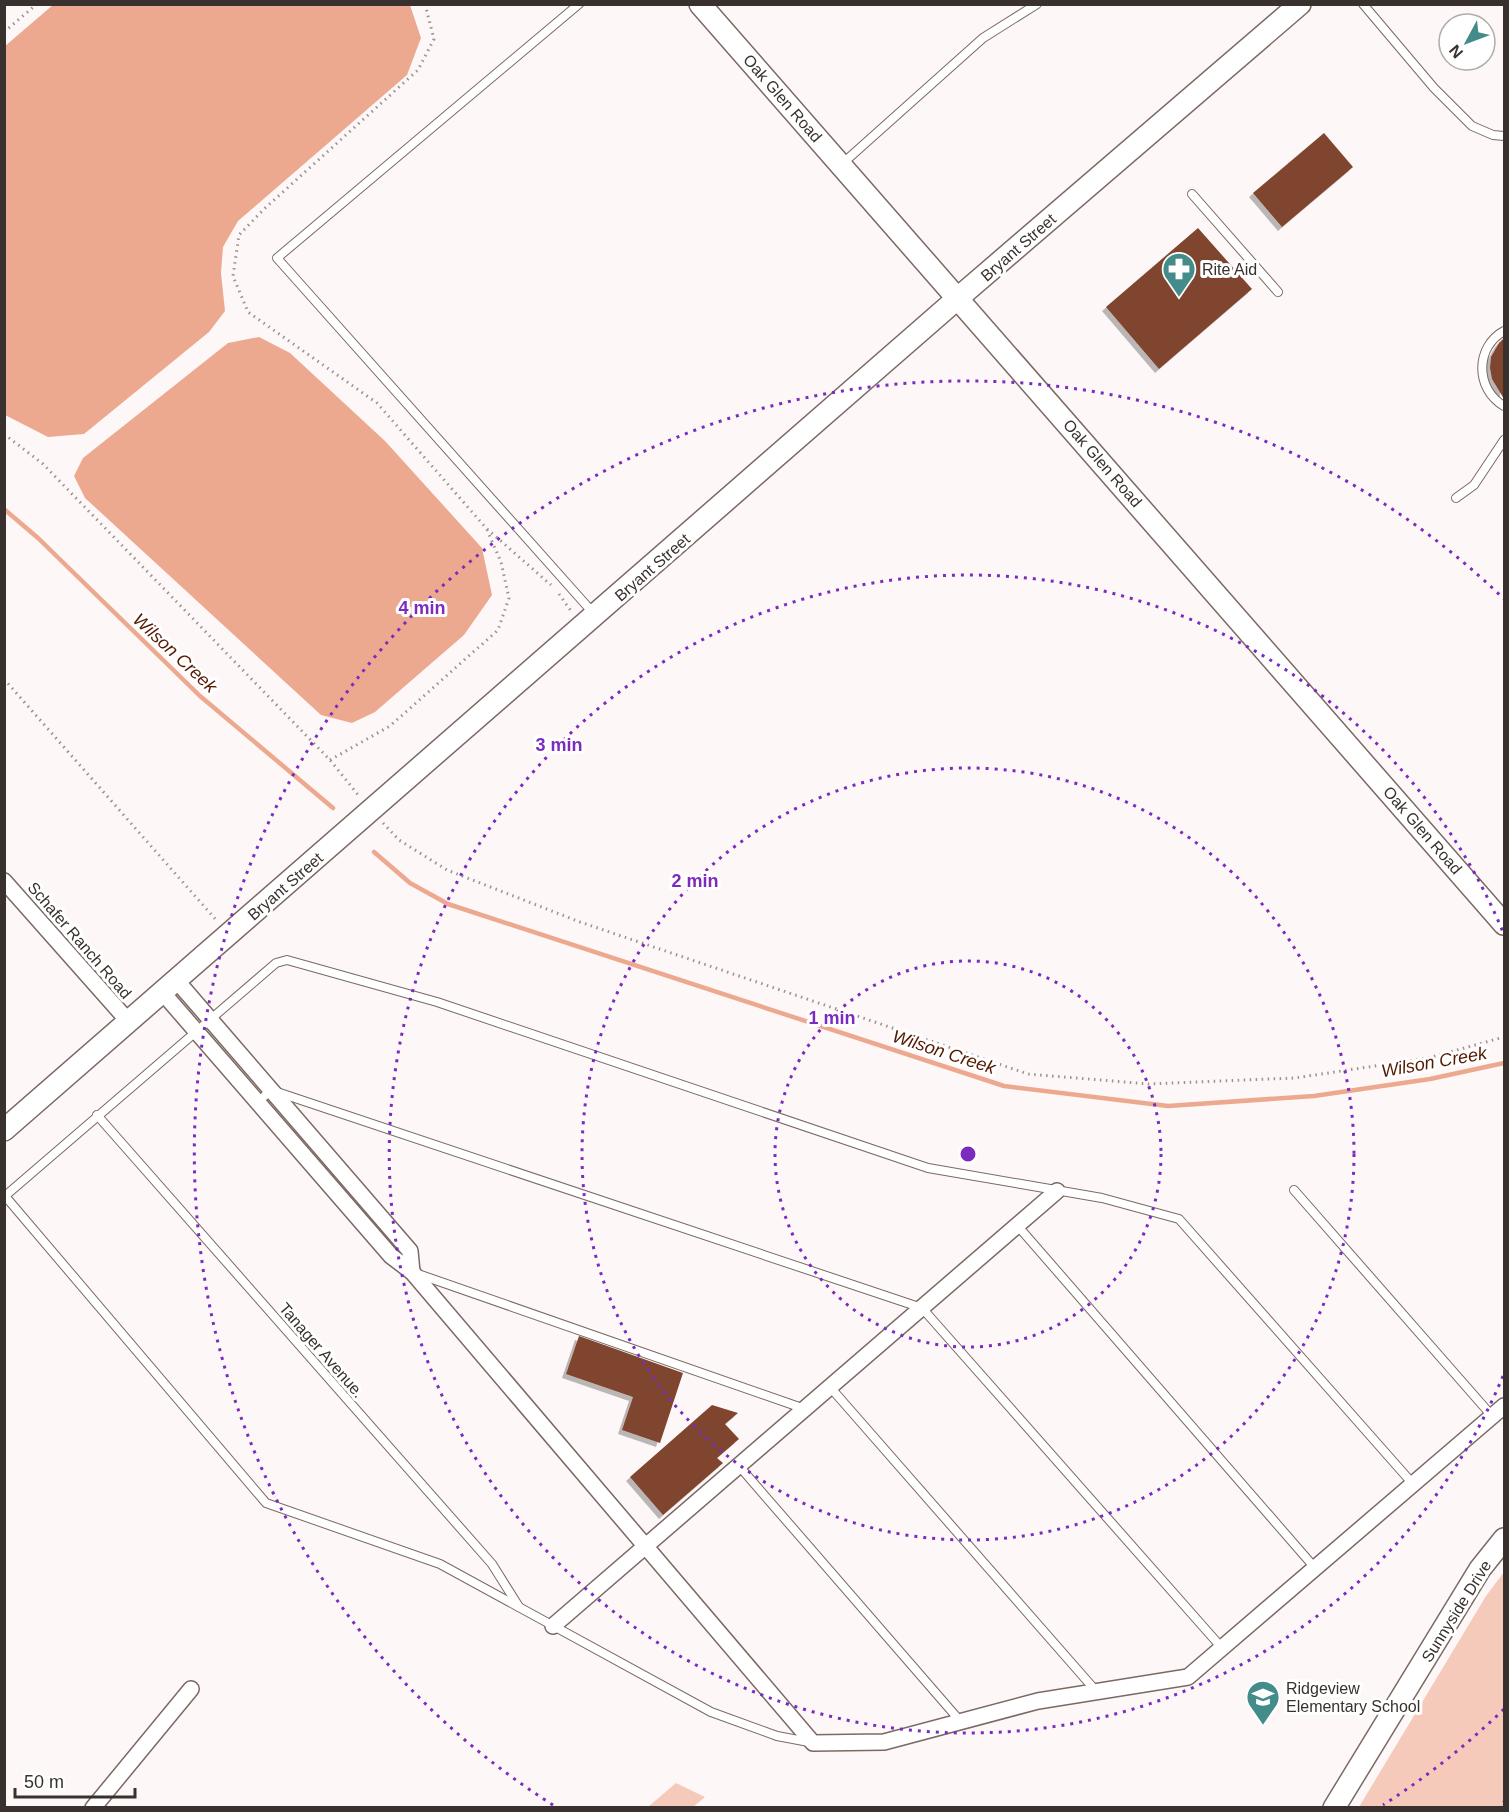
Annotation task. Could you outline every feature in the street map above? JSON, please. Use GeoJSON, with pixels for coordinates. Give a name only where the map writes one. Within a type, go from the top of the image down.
{"type":"FeatureCollection","features":[{"type":"Feature","properties":{"kind":"main road","name":"Oak Glen Road"},"geometry":{"type":"LineString","coordinates":[[700,4],[1504,924]]}},
{"type":"Feature","properties":{"kind":"main road","name":"Bryant Street"},"geometry":{"type":"LineString","coordinates":[[4,1130],[958,298],[1300,4]]}},
{"type":"Feature","properties":{"kind":"main road","name":"Sunnyside Drive"},"geometry":{"type":"LineString","coordinates":[[1334,1808],[1480,1569],[1504,1539]]}},
{"type":"Feature","properties":{"kind":"street","name":"Schafer Ranch Road"},"geometry":{"type":"LineString","coordinates":[[4,881],[129,1022]]}},
{"type":"Feature","properties":{"kind":"street"},"geometry":{"type":"LineString","coordinates":[[170,987],[210,1019],[410,1251],[412,1272]]}},
{"type":"Feature","properties":{"kind":"street"},"geometry":{"type":"LineString","coordinates":[[170,987],[196,1031],[391,1256],[412,1272],[813,1743],[884,1742],[1038,1701],[1188,1677],[1504,1406]]}},
{"type":"Feature","properties":{"kind":"street"},"geometry":{"type":"LineString","coordinates":[[553,1626],[1057,1191]]}},
{"type":"Feature","properties":{"kind":"street"},"geometry":{"type":"LineString","coordinates":[[93,1808],[191,1689]]}},
{"type":"Feature","properties":{"kind":"lane"},"geometry":{"type":"LineString","coordinates":[[579,4],[277,258],[590,621]]}},
{"type":"Feature","properties":{"kind":"lane"},"geometry":{"type":"LineString","coordinates":[[841,165],[983,38],[1037,4]]}},
{"type":"Feature","properties":{"kind":"lane"},"geometry":{"type":"LineString","coordinates":[[1363,4],[1434,88],[1472,126],[1493,135],[1504,136]]}},
{"type":"Feature","properties":{"kind":"lane"},"geometry":{"type":"LineString","coordinates":[[1192,194],[1278,292]]}},
{"type":"Feature","properties":{"kind":"lane"},"geometry":{"type":"LineString","coordinates":[[1504,331],[1497,334],[1488,345],[1483,357],[1482,371],[1491,396],[1504,406]]}},
{"type":"Feature","properties":{"kind":"lane"},"geometry":{"type":"LineString","coordinates":[[1456,498],[1474,485],[1504,440]]}},
{"type":"Feature","properties":{"kind":"lane"},"geometry":{"type":"LineString","coordinates":[[813,1743],[777,1736],[711,1712],[440,1564],[266,1503],[5,1196],[276,963],[287,960],[437,1002],[928,1168],[1102,1198],[1179,1219],[1413,1484]]}},
{"type":"Feature","properties":{"kind":"lane"},"geometry":{"type":"LineString","coordinates":[[258,1102],[271,1090],[922,1308],[1222,1648]]}},
{"type":"Feature","properties":{"kind":"lane","name":"Tanager Avenue."},"geometry":{"type":"LineString","coordinates":[[97,1115],[492,1564],[520,1608]]}},
{"type":"Feature","properties":{"kind":"lane"},"geometry":{"type":"LineString","coordinates":[[1294,1190],[1492,1416]]}},
{"type":"Feature","properties":{"kind":"lane"},"geometry":{"type":"LineString","coordinates":[[1017,1226],[1315,1568]]}},
{"type":"Feature","properties":{"kind":"lane"},"geometry":{"type":"LineString","coordinates":[[412,1272],[805,1408]]}},
{"type":"Feature","properties":{"kind":"lane"},"geometry":{"type":"LineString","coordinates":[[830,1387],[1097,1692]]}},
{"type":"Feature","properties":{"kind":"lane"},"geometry":{"type":"LineString","coordinates":[[739,1466],[961,1722]]}},
{"type":"Feature","properties":{"kind":"path"},"geometry":{"type":"LineString","coordinates":[[4,32],[37,4]]}},
{"type":"Feature","properties":{"kind":"path"},"geometry":{"type":"LineString","coordinates":[[425,4],[434,39],[418,69],[264,209],[239,235],[233,276],[248,312],[377,403],[486,528],[590,621]]}},
{"type":"Feature","properties":{"kind":"path"},"geometry":{"type":"LineString","coordinates":[[4,434],[43,464],[330,760],[371,811],[399,840],[447,870],[580,922],[1028,1074],[1148,1084],[1294,1078],[1428,1058],[1504,1037]]}},
{"type":"Feature","properties":{"kind":"path"},"geometry":{"type":"LineString","coordinates":[[330,760],[390,726],[498,630],[509,598],[501,562],[486,528]]}},
{"type":"Feature","properties":{"kind":"path"},"geometry":{"type":"LineString","coordinates":[[4,679],[229,935]]}},
{"type":"Feature","properties":{"kind":"path"},"geometry":{"type":"LineString","coordinates":[[1501,1808],[1504,1801]]}},
{"type":"Feature","properties":{"kind":"shaded area"},"geometry":{"type":"Polygon","coordinates":[[[54,4],[410,5],[421,38],[407,75],[238,221],[223,247],[221,273],[225,311],[209,332],[84,434],[48,437],[5,415],[4,47],[54,4]]]}},
{"type":"Feature","properties":{"kind":"shaded area"},"geometry":{"type":"Polygon","coordinates":[[[259,337],[290,353],[385,441],[482,548],[492,595],[464,635],[375,712],[352,723],[321,715],[85,498],[74,476],[83,458],[228,343],[259,337]]]}},
{"type":"Feature","properties":{"kind":"shaded area"},"geometry":{"type":"Polygon","coordinates":[[[1504,1572],[1504,1807],[1359,1807],[1486,1596],[1504,1572]]]}},
{"type":"Feature","properties":{"kind":"shaded area"},"geometry":{"type":"Polygon","coordinates":[[[676,1783],[705,1797],[693,1807],[648,1807],[676,1783]]]}},
{"type":"Feature","properties":{"kind":"building","name":"Rite Aid"},"geometry":{"type":"Polygon","coordinates":[[[1324,133],[1353,167],[1282,227],[1253,193],[1324,133]]]}},
{"type":"Feature","properties":{"kind":"building","name":"Rite Aid"},"geometry":{"type":"Polygon","coordinates":[[[1198,228],[1252,289],[1159,369],[1106,307],[1198,228]]]}},
{"type":"Feature","properties":{"kind":"building"},"geometry":{"type":"Polygon","coordinates":[[[1504,338],[1504,399],[1492,379],[1490,368],[1491,357],[1504,338]]]}},
{"type":"Feature","properties":{"kind":"building"},"geometry":{"type":"Polygon","coordinates":[[[579,1336],[683,1373],[660,1443],[622,1430],[633,1397],[566,1374],[579,1336]]]}},
{"type":"Feature","properties":{"kind":"building"},"geometry":{"type":"Polygon","coordinates":[[[712,1405],[738,1413],[725,1424],[739,1439],[717,1458],[723,1463],[663,1515],[630,1477],[712,1405]]]}},
{"type":"Feature","properties":{"kind":"waterway","name":"Wilson Creek"},"geometry":{"type":"LineString","coordinates":[[4,509],[38,538],[200,696],[333,808]]}},
{"type":"Feature","properties":{"kind":"waterway","name":"Wilson Creek"},"geometry":{"type":"LineString","coordinates":[[374,852],[410,883],[448,904],[1004,1086],[1168,1106],[1314,1096],[1430,1079],[1504,1063]]}},
{"type":"Feature","properties":{"kind":"place","name":"Rite Aid"},"geometry":{"type":"Point","coordinates":[1179,298]}},
{"type":"Feature","properties":{"kind":"place","name":"Ridgeview Elementary School"},"geometry":{"type":"Point","coordinates":[1263,1726]}}]}
